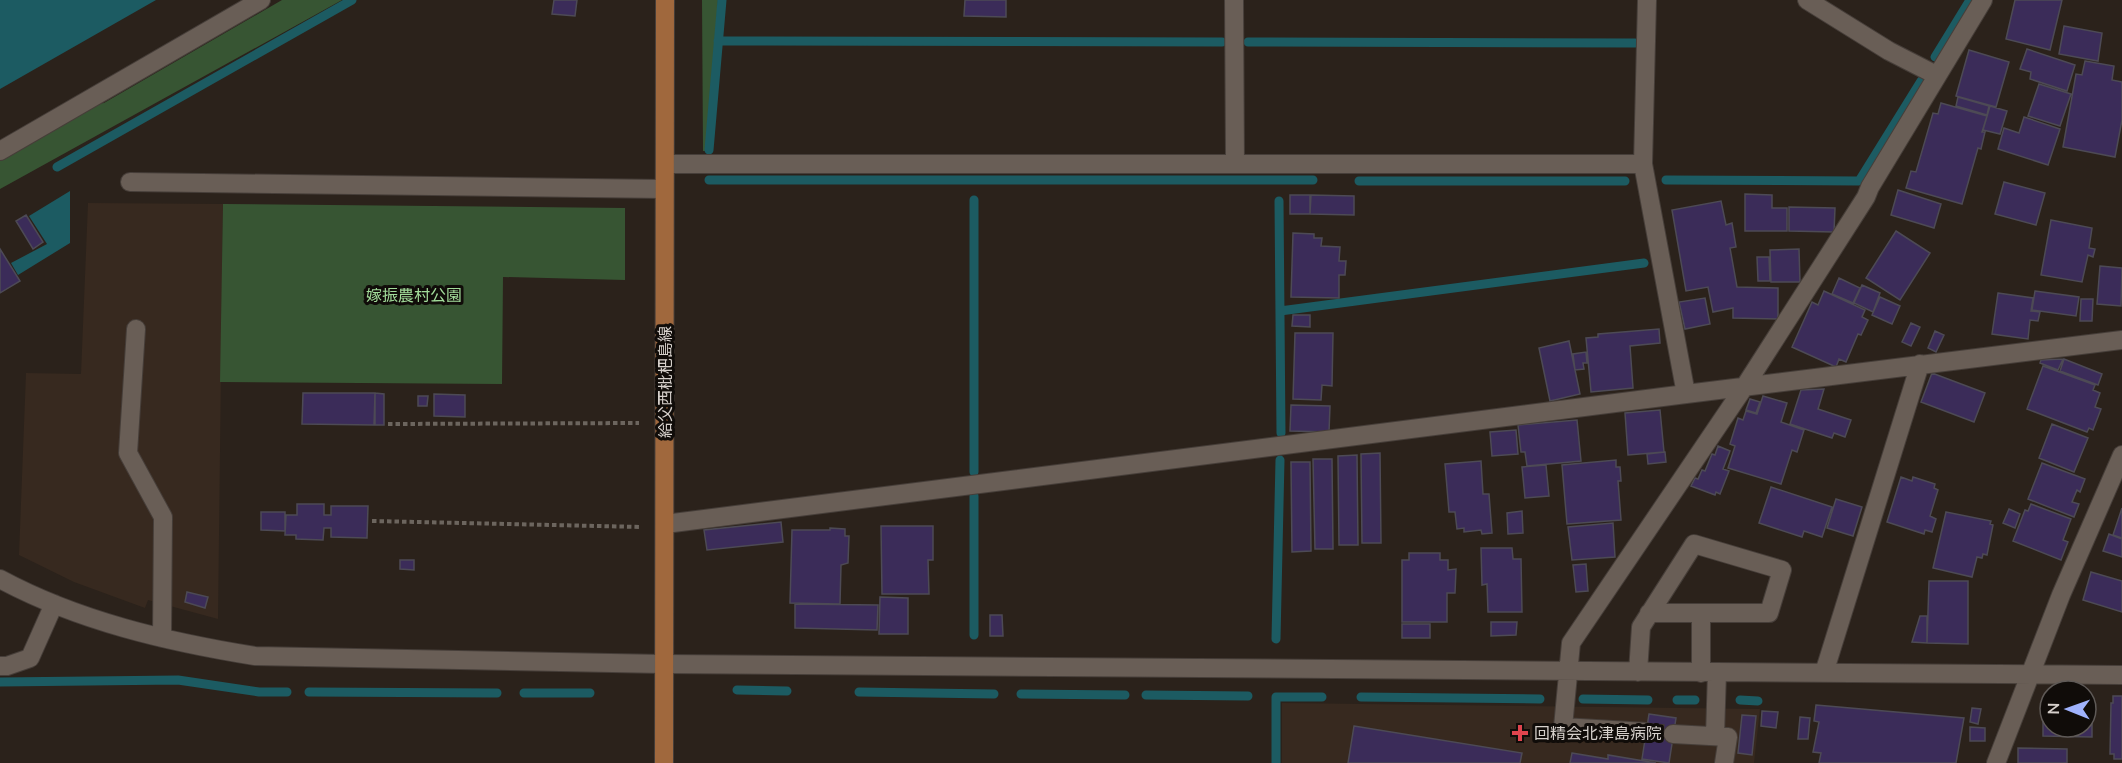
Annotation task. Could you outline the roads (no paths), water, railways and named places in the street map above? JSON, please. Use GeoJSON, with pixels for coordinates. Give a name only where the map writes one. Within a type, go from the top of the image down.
{"type":"FeatureCollection","features":[{"type":"Feature","properties":{"kind":"main road","name":"給父西枇杷島線"},"geometry":{"type":"LineString","coordinates":[[664,763],[665,0]]}},
{"type":"Feature","properties":{"kind":"street"},"geometry":{"type":"LineString","coordinates":[[0,151],[261,0]]}},
{"type":"Feature","properties":{"kind":"street"},"geometry":{"type":"LineString","coordinates":[[1234,0],[1235,164]]}},
{"type":"Feature","properties":{"kind":"street"},"geometry":{"type":"LineString","coordinates":[[1647,0],[1643,164],[1686,394]]}},
{"type":"Feature","properties":{"kind":"street"},"geometry":{"type":"LineString","coordinates":[[1808,0],[1889,51],[1936,75]]}},
{"type":"Feature","properties":{"kind":"street"},"geometry":{"type":"LineString","coordinates":[[1646,732],[1563,727],[1571,643],[1745,386],[1866,197],[1870,186],[1983,0]]}},
{"type":"Feature","properties":{"kind":"street"},"geometry":{"type":"LineString","coordinates":[[665,164],[1643,164]]}},
{"type":"Feature","properties":{"kind":"street"},"geometry":{"type":"LineString","coordinates":[[130,182],[664,189]]}},
{"type":"Feature","properties":{"kind":"street"},"geometry":{"type":"LineString","coordinates":[[136,329],[128,453],[163,517],[162,638]]}},
{"type":"Feature","properties":{"kind":"street"},"geometry":{"type":"LineString","coordinates":[[665,526],[1745,386],[2122,340]]}},
{"type":"Feature","properties":{"kind":"street"},"geometry":{"type":"LineString","coordinates":[[1824,674],[1920,364]]}},
{"type":"Feature","properties":{"kind":"street"},"geometry":{"type":"LineString","coordinates":[[1996,763],[2061,595],[2122,455]]}},
{"type":"Feature","properties":{"kind":"street"},"geometry":{"type":"LineString","coordinates":[[1638,672],[1641,627],[1649,613],[1694,544],[1782,570],[1769,613],[1649,613]]}},
{"type":"Feature","properties":{"kind":"street"},"geometry":{"type":"LineString","coordinates":[[0,579],[54,604],[136,632],[198,647],[255,656],[663,664],[2122,675]]}},
{"type":"Feature","properties":{"kind":"street"},"geometry":{"type":"LineString","coordinates":[[0,666],[7,666],[30,658],[54,604]]}},
{"type":"Feature","properties":{"kind":"street"},"geometry":{"type":"LineString","coordinates":[[1701,613],[1714,736]]}},
{"type":"Feature","properties":{"kind":"street"},"geometry":{"type":"LineString","coordinates":[[1673,734],[1728,737],[1724,763]]}},
{"type":"Feature","properties":{"kind":"water"},"geometry":{"type":"Polygon","coordinates":[[[0,0],[156,0],[0,89],[0,0]]]}},
{"type":"Feature","properties":{"kind":"water"},"geometry":{"type":"Polygon","coordinates":[[[70,191],[70,243],[18,275],[11,263],[47,244],[29,216],[70,191]]]}},
{"type":"Feature","properties":{"kind":"waterway"},"geometry":{"type":"LineString","coordinates":[[57,167],[352,0]]}},
{"type":"Feature","properties":{"kind":"waterway"},"geometry":{"type":"LineString","coordinates":[[709,150],[722,0]]}},
{"type":"Feature","properties":{"kind":"waterway"},"geometry":{"type":"LineString","coordinates":[[1935,57],[1970,0]]}},
{"type":"Feature","properties":{"kind":"waterway"},"geometry":{"type":"LineString","coordinates":[[718,41],[1222,42]]}},
{"type":"Feature","properties":{"kind":"waterway"},"geometry":{"type":"LineString","coordinates":[[1248,42],[1635,43]]}},
{"type":"Feature","properties":{"kind":"waterway"},"geometry":{"type":"LineString","coordinates":[[1666,180],[1859,181],[1921,81]]}},
{"type":"Feature","properties":{"kind":"waterway"},"geometry":{"type":"LineString","coordinates":[[709,180],[1313,180]]}},
{"type":"Feature","properties":{"kind":"waterway"},"geometry":{"type":"LineString","coordinates":[[1359,181],[1625,181]]}},
{"type":"Feature","properties":{"kind":"waterway"},"geometry":{"type":"LineString","coordinates":[[974,200],[974,472]]}},
{"type":"Feature","properties":{"kind":"waterway"},"geometry":{"type":"LineString","coordinates":[[1279,201],[1281,433]]}},
{"type":"Feature","properties":{"kind":"waterway"},"geometry":{"type":"LineString","coordinates":[[1280,311],[1644,263]]}},
{"type":"Feature","properties":{"kind":"waterway"},"geometry":{"type":"LineString","coordinates":[[1276,639],[1280,460]]}},
{"type":"Feature","properties":{"kind":"waterway"},"geometry":{"type":"LineString","coordinates":[[974,496],[974,635]]}},
{"type":"Feature","properties":{"kind":"waterway"},"geometry":{"type":"LineString","coordinates":[[0,682],[178,680],[259,692],[287,692]]}},
{"type":"Feature","properties":{"kind":"waterway"},"geometry":{"type":"LineString","coordinates":[[737,690],[787,691]]}},
{"type":"Feature","properties":{"kind":"waterway"},"geometry":{"type":"LineString","coordinates":[[309,692],[497,693]]}},
{"type":"Feature","properties":{"kind":"waterway"},"geometry":{"type":"LineString","coordinates":[[859,692],[994,694]]}},
{"type":"Feature","properties":{"kind":"waterway"},"geometry":{"type":"LineString","coordinates":[[524,693],[590,693]]}},
{"type":"Feature","properties":{"kind":"waterway"},"geometry":{"type":"LineString","coordinates":[[1021,694],[1125,695]]}},
{"type":"Feature","properties":{"kind":"waterway"},"geometry":{"type":"LineString","coordinates":[[1146,695],[1248,696]]}},
{"type":"Feature","properties":{"kind":"waterway"},"geometry":{"type":"LineString","coordinates":[[1276,763],[1276,697],[1322,697]]}},
{"type":"Feature","properties":{"kind":"waterway"},"geometry":{"type":"LineString","coordinates":[[1361,697],[1540,699]]}},
{"type":"Feature","properties":{"kind":"waterway"},"geometry":{"type":"LineString","coordinates":[[1583,699],[1648,700]]}},
{"type":"Feature","properties":{"kind":"waterway"},"geometry":{"type":"LineString","coordinates":[[1677,700],[1695,700]]}},
{"type":"Feature","properties":{"kind":"waterway"},"geometry":{"type":"LineString","coordinates":[[1740,700],[1758,701]]}},
{"type":"Feature","properties":{"kind":"tunnel"},"geometry":{"type":"LineString","coordinates":[[1646,732],[1673,734]]}},
{"type":"Feature","properties":{"kind":"place","name":"回精会北津島病院"},"geometry":{"type":"Point","coordinates":[1520,733]}},
{"type":"Feature","properties":{"kind":"park label","name":"嫁振農村公園"},"geometry":{"type":"Point","coordinates":[414,295]}}]}
